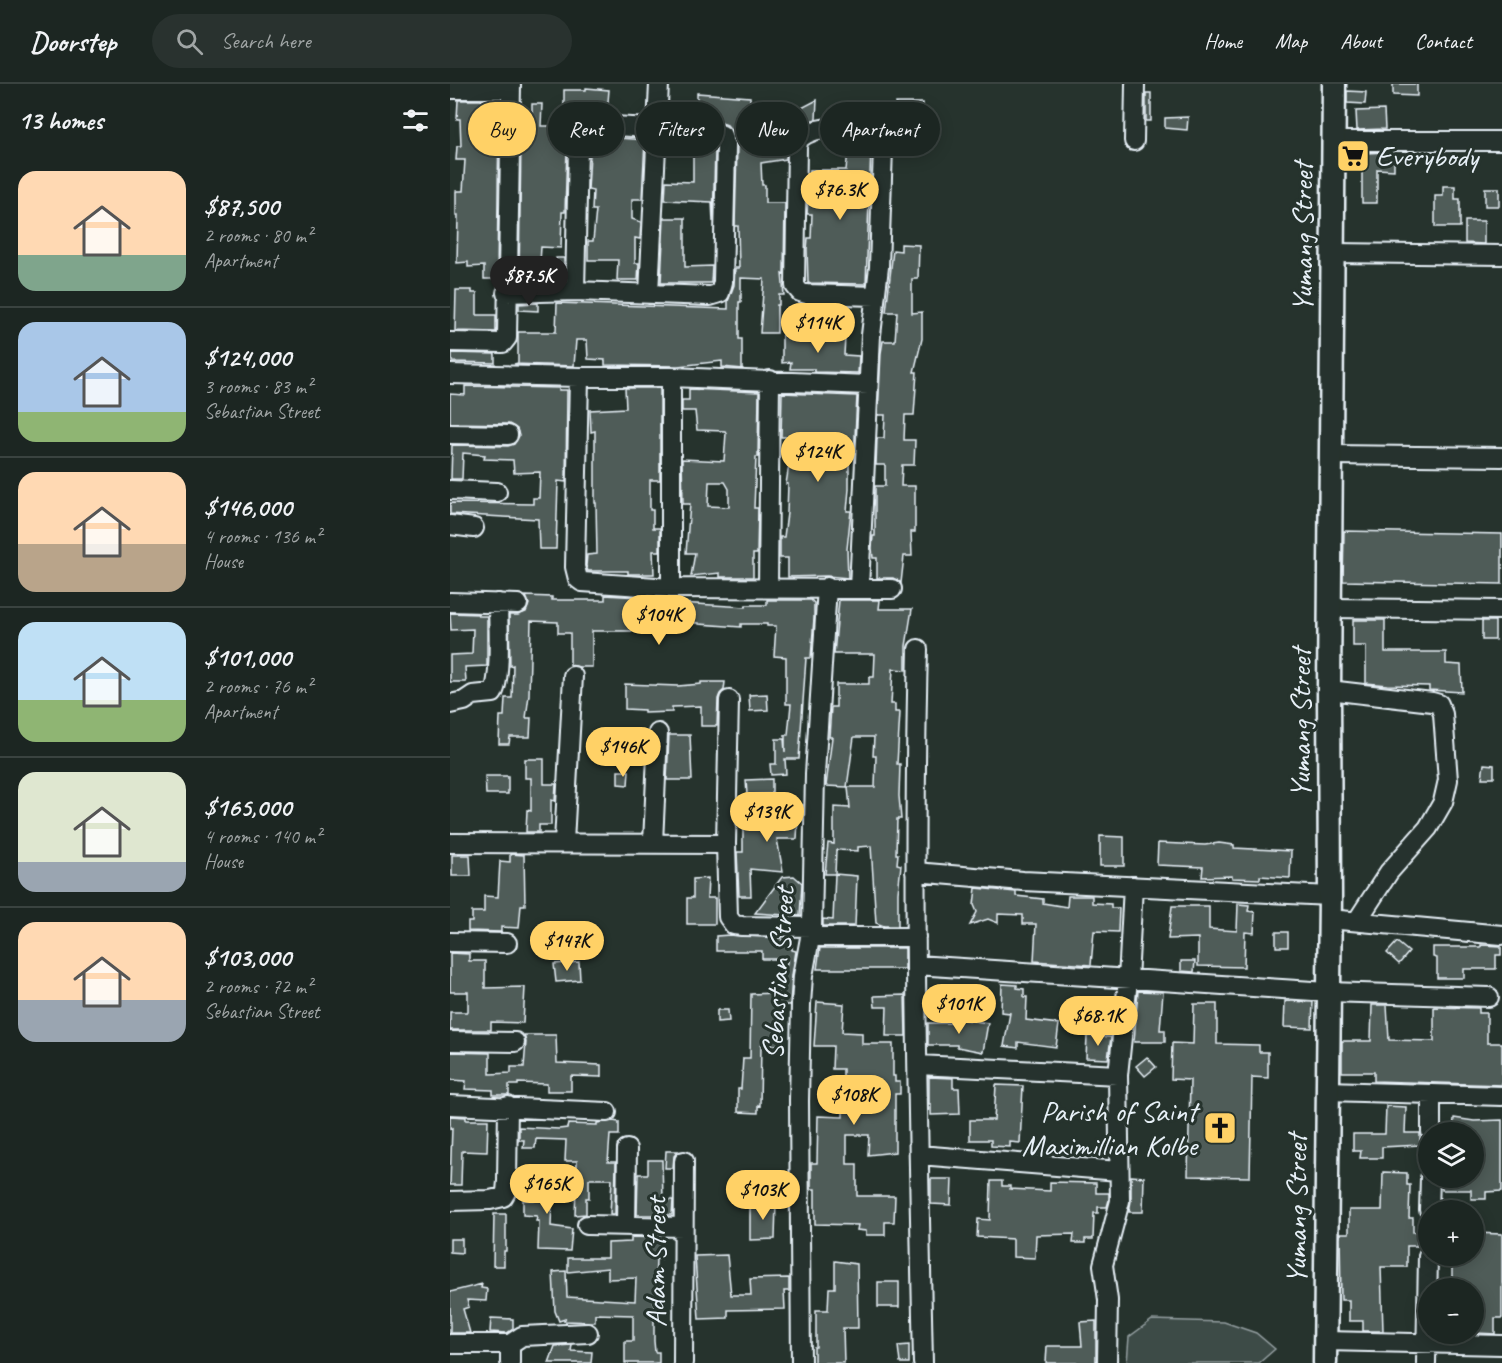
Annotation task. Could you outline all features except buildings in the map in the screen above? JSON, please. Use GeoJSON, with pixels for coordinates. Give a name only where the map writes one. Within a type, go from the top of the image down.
{"type":"FeatureCollection","features":[{"type":"Feature","properties":{"kind":"main road","name":"Yumang Street"},"geometry":{"type":"LineString","coordinates":[[1325,1352],[1334,84]]}},
{"type":"Feature","properties":{"kind":"street"},"geometry":{"type":"LineString","coordinates":[[658,102],[659,84]]}},
{"type":"Feature","properties":{"kind":"street"},"geometry":{"type":"LineString","coordinates":[[1134,141],[1135,84]]}},
{"type":"Feature","properties":{"kind":"street"},"geometry":{"type":"LineString","coordinates":[[450,89],[511,86],[506,341],[450,342]]}},
{"type":"Feature","properties":{"kind":"street"},"geometry":{"type":"LineString","coordinates":[[575,291],[579,132],[585,126],[592,125],[636,127]]}},
{"type":"Feature","properties":{"kind":"street"},"geometry":{"type":"LineString","coordinates":[[859,588],[868,385],[880,249],[883,148],[877,135],[864,131],[829,128],[814,130],[799,139],[797,147],[795,286],[800,292],[806,294],[875,296]]}},
{"type":"Feature","properties":{"kind":"street"},"geometry":{"type":"LineString","coordinates":[[506,293],[575,291],[716,296],[720,293],[723,282],[724,140]]}},
{"type":"Feature","properties":{"kind":"street"},"geometry":{"type":"LineString","coordinates":[[1332,141],[1502,141]]}},
{"type":"Feature","properties":{"kind":"street"},"geometry":{"type":"LineString","coordinates":[[649,294],[655,156]]}},
{"type":"Feature","properties":{"kind":"street"},"geometry":{"type":"LineString","coordinates":[[1332,254],[1502,255]]}},
{"type":"Feature","properties":{"kind":"street"},"geometry":{"type":"LineString","coordinates":[[450,374],[670,377],[868,385]]}},
{"type":"Feature","properties":{"kind":"street"},"geometry":{"type":"LineString","coordinates":[[579,377],[575,567],[578,579],[582,582],[671,588],[892,589]]}},
{"type":"Feature","properties":{"kind":"street"},"geometry":{"type":"LineString","coordinates":[[670,377],[671,588]]}},
{"type":"Feature","properties":{"kind":"street"},"geometry":{"type":"LineString","coordinates":[[768,588],[770,380]]}},
{"type":"Feature","properties":{"kind":"street"},"geometry":{"type":"LineString","coordinates":[[450,434],[508,435]]}},
{"type":"Feature","properties":{"kind":"street"},"geometry":{"type":"LineString","coordinates":[[1331,455],[1502,457]]}},
{"type":"Feature","properties":{"kind":"street"},"geometry":{"type":"LineString","coordinates":[[450,490],[496,492]]}},
{"type":"Feature","properties":{"kind":"street"},"geometry":{"type":"LineString","coordinates":[[450,525],[474,528]]}},
{"type":"Feature","properties":{"kind":"street","name":"Sebastian Street"},"geometry":{"type":"LineString","coordinates":[[801,1363],[799,1101],[803,976],[811,932],[815,774],[827,588]]}},
{"type":"Feature","properties":{"kind":"street"},"geometry":{"type":"LineString","coordinates":[[450,603],[518,604]]}},
{"type":"Feature","properties":{"kind":"street"},"geometry":{"type":"LineString","coordinates":[[450,704],[464,701],[473,695],[493,693],[495,689],[498,667],[498,603]]}},
{"type":"Feature","properties":{"kind":"street"},"geometry":{"type":"LineString","coordinates":[[1330,608],[1502,610]]}},
{"type":"Feature","properties":{"kind":"street"},"geometry":{"type":"LineString","coordinates":[[918,649],[915,872],[923,1363]]}},
{"type":"Feature","properties":{"kind":"street"},"geometry":{"type":"LineString","coordinates":[[564,842],[573,676]]}},
{"type":"Feature","properties":{"kind":"street"},"geometry":{"type":"LineString","coordinates":[[1329,690],[1432,702],[1439,704],[1443,714],[1448,780],[1443,802],[1428,828],[1389,872],[1357,921]]}},
{"type":"Feature","properties":{"kind":"street"},"geometry":{"type":"LineString","coordinates":[[729,700],[726,911],[731,921],[742,927],[916,937]]}},
{"type":"Feature","properties":{"kind":"street"},"geometry":{"type":"LineString","coordinates":[[653,843],[658,733]]}},
{"type":"Feature","properties":{"kind":"street"},"geometry":{"type":"LineString","coordinates":[[450,843],[726,844]]}},
{"type":"Feature","properties":{"kind":"street"},"geometry":{"type":"LineString","coordinates":[[915,872],[1023,881],[1330,896]]}},
{"type":"Feature","properties":{"kind":"street"},"geometry":{"type":"LineString","coordinates":[[1107,1363],[1108,1300],[1103,1265],[1118,1212],[1118,1075],[1128,980],[1133,886]]}},
{"type":"Feature","properties":{"kind":"street"},"geometry":{"type":"LineString","coordinates":[[1329,919],[1502,935]]}},
{"type":"Feature","properties":{"kind":"street"},"geometry":{"type":"LineString","coordinates":[[450,942],[507,944]]}},
{"type":"Feature","properties":{"kind":"street"},"geometry":{"type":"LineString","coordinates":[[916,965],[1328,992],[1489,997]]}},
{"type":"Feature","properties":{"kind":"street"},"geometry":{"type":"LineString","coordinates":[[450,1041],[515,1042]]}},
{"type":"Feature","properties":{"kind":"street"},"geometry":{"type":"LineString","coordinates":[[918,1065],[1118,1075]]}},
{"type":"Feature","properties":{"kind":"street"},"geometry":{"type":"LineString","coordinates":[[1327,1091],[1502,1096]]}},
{"type":"Feature","properties":{"kind":"street"},"geometry":{"type":"LineString","coordinates":[[1431,1094],[1431,1122]]}},
{"type":"Feature","properties":{"kind":"street"},"geometry":{"type":"LineString","coordinates":[[450,1105],[606,1112]]}},
{"type":"Feature","properties":{"kind":"street"},"geometry":{"type":"LineString","coordinates":[[450,1201],[490,1200],[503,1197],[507,1181],[508,1106]]}},
{"type":"Feature","properties":{"kind":"street"},"geometry":{"type":"LineString","coordinates":[[626,1225],[627,1149]]}},
{"type":"Feature","properties":{"kind":"street"},"geometry":{"type":"LineString","coordinates":[[919,1155],[1119,1171]]}},
{"type":"Feature","properties":{"kind":"street","name":"Adam Street"},"geometry":{"type":"LineString","coordinates":[[683,1363],[684,1161]]}},
{"type":"Feature","properties":{"kind":"street"},"geometry":{"type":"LineString","coordinates":[[587,1225],[683,1227]]}},
{"type":"Feature","properties":{"kind":"street"},"geometry":{"type":"LineString","coordinates":[[450,1344],[510,1344],[522,1336],[588,1333]]}},
{"type":"Feature","properties":{"kind":"street"},"geometry":{"type":"LineString","coordinates":[[510,1344],[510,1363]]}},
{"type":"Feature","properties":{"kind":"street"},"geometry":{"type":"LineString","coordinates":[[1426,1363],[1427,1344]]}},
{"type":"Feature","properties":{"kind":"street"},"geometry":{"type":"LineString","coordinates":[[1325,1352],[1427,1344],[1502,1345]]}},
{"type":"Feature","properties":{"kind":"shaded area"},"geometry":{"type":"Polygon","coordinates":[[[1152,1320],[1224,1322],[1256,1333],[1275,1349],[1259,1363],[1127,1363],[1129,1337],[1152,1320]]]}},
{"type":"Feature","properties":{"kind":"place","name":"Everybody"},"geometry":{"type":"Point","coordinates":[1353,156]}},
{"type":"Feature","properties":{"kind":"place","name":"Parish of Saint Maximillian Kolbe"},"geometry":{"type":"Point","coordinates":[1220,1128]}}]}
